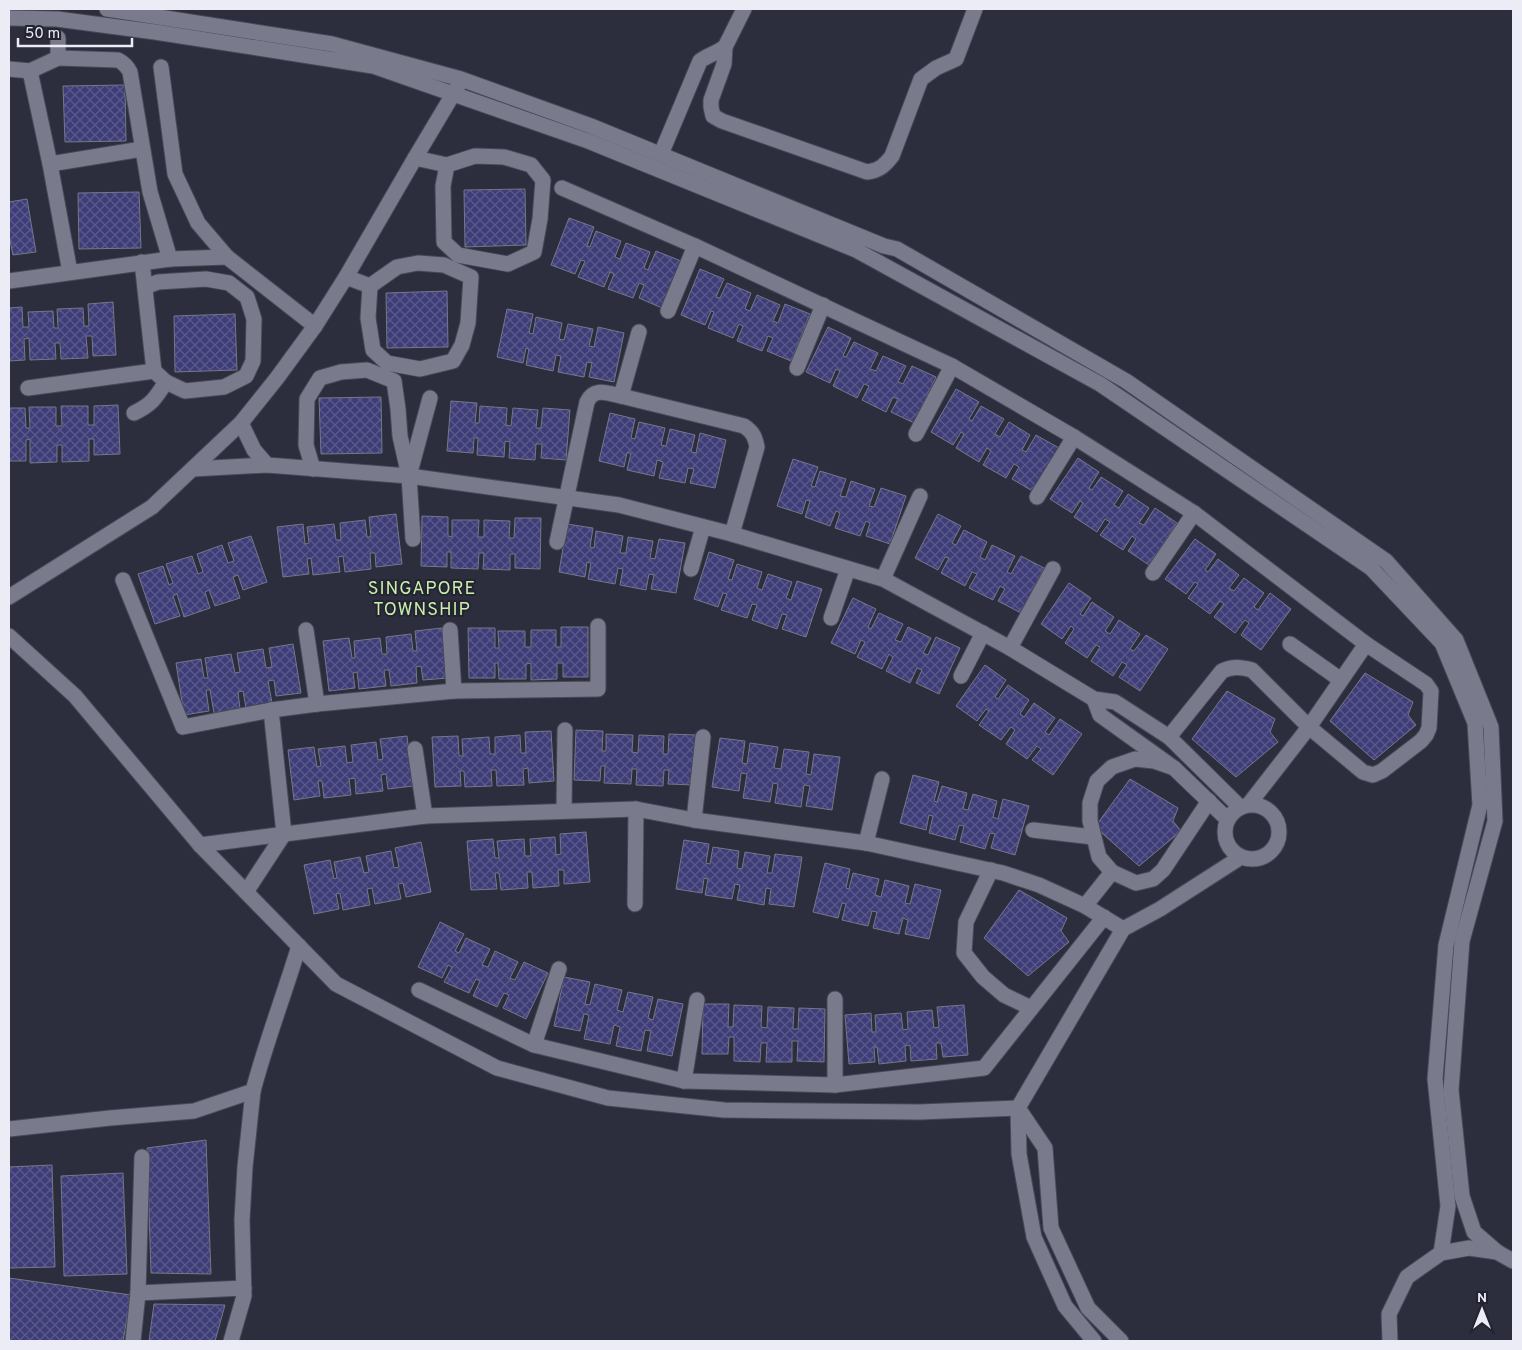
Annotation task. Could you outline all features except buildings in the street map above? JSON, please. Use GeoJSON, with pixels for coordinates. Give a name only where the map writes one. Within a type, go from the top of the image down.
{"type":"FeatureCollection","features":[{"type":"Feature","properties":{"kind":"street"},"geometry":{"type":"LineString","coordinates":[[107,9],[332,44],[461,79],[591,126],[884,246],[896,249],[1126,381],[1386,561],[1456,640],[1491,727],[1495,821],[1462,941],[1451,1090],[1462,1196],[1474,1232],[1497,1252],[1513,1261]]}},
{"type":"Feature","properties":{"kind":"street"},"geometry":{"type":"LineString","coordinates":[[744,9],[725,47],[724,64],[711,100],[714,116],[722,121],[867,172],[875,171],[885,166],[892,156],[921,79],[936,68],[956,59],[975,9]]}},
{"type":"Feature","properties":{"kind":"street"},"geometry":{"type":"LineString","coordinates":[[9,18],[70,15],[155,32],[373,66],[588,140],[856,250],[1100,384],[1371,568],[1442,643],[1475,723],[1480,805],[1446,945],[1435,1079],[1448,1206],[1442,1253]]}},
{"type":"Feature","properties":{"kind":"street"},"geometry":{"type":"LineString","coordinates":[[58,38],[58,58]]}},
{"type":"Feature","properties":{"kind":"street"},"geometry":{"type":"LineString","coordinates":[[661,154],[700,61],[725,47]]}},
{"type":"Feature","properties":{"kind":"street"},"geometry":{"type":"LineString","coordinates":[[9,69],[30,71],[58,58],[118,60],[124,63],[130,72],[150,192],[170,259]]}},
{"type":"Feature","properties":{"kind":"street"},"geometry":{"type":"LineString","coordinates":[[161,67],[175,174],[198,223],[227,257],[315,326]]}},
{"type":"Feature","properties":{"kind":"street"},"geometry":{"type":"LineString","coordinates":[[30,71],[70,272]]}},
{"type":"Feature","properties":{"kind":"street"},"geometry":{"type":"LineString","coordinates":[[9,597],[152,507],[241,423],[315,326],[346,277],[461,79]]}},
{"type":"Feature","properties":{"kind":"street"},"geometry":{"type":"LineString","coordinates":[[50,164],[142,149]]}},
{"type":"Feature","properties":{"kind":"street"},"geometry":{"type":"LineString","coordinates":[[415,158],[446,165],[475,156],[504,157],[531,165],[543,180],[540,219],[534,252],[508,264],[458,255],[444,242],[443,186],[446,165]]}},
{"type":"Feature","properties":{"kind":"street"},"geometry":{"type":"LineString","coordinates":[[562,188],[695,246],[952,366],[1074,437],[1194,513],[1366,644],[1426,684],[1430,691],[1429,728],[1426,735],[1382,771],[1373,775],[1363,772],[1309,727],[1252,670],[1240,667],[1230,667],[1222,671],[1168,737]]}},
{"type":"Feature","properties":{"kind":"street"},"geometry":{"type":"LineString","coordinates":[[668,311],[695,246]]}},
{"type":"Feature","properties":{"kind":"street"},"geometry":{"type":"LineString","coordinates":[[9,281],[142,262],[227,257]]}},
{"type":"Feature","properties":{"kind":"street"},"geometry":{"type":"LineString","coordinates":[[142,262],[154,371],[166,382],[186,391],[224,387],[246,376],[253,361],[254,319],[246,297],[229,283],[206,279],[158,282],[145,287]]}},
{"type":"Feature","properties":{"kind":"street"},"geometry":{"type":"LineString","coordinates":[[418,263],[444,265],[471,277],[468,323],[462,345],[453,361],[420,369],[387,363],[373,350],[368,318],[370,286],[397,267],[418,263]]}},
{"type":"Feature","properties":{"kind":"street"},"geometry":{"type":"LineString","coordinates":[[346,277],[370,286]]}},
{"type":"Feature","properties":{"kind":"street"},"geometry":{"type":"LineString","coordinates":[[797,368],[823,305]]}},
{"type":"Feature","properties":{"kind":"street"},"geometry":{"type":"LineString","coordinates":[[621,396],[639,332]]}},
{"type":"Feature","properties":{"kind":"street"},"geometry":{"type":"LineString","coordinates":[[916,434],[952,366]]}},
{"type":"Feature","properties":{"kind":"street"},"geometry":{"type":"LineString","coordinates":[[313,469],[306,445],[307,399],[320,378],[341,372],[367,370],[394,381],[400,436],[409,476],[413,539]]}},
{"type":"Feature","properties":{"kind":"street"},"geometry":{"type":"LineString","coordinates":[[28,388],[154,371]]}},
{"type":"Feature","properties":{"kind":"street"},"geometry":{"type":"LineString","coordinates":[[134,413],[147,407],[154,401],[166,382]]}},
{"type":"Feature","properties":{"kind":"street"},"geometry":{"type":"LineString","coordinates":[[557,542],[586,402],[590,396],[597,392],[604,392],[744,426],[751,431],[757,447],[732,534]]}},
{"type":"Feature","properties":{"kind":"street"},"geometry":{"type":"LineString","coordinates":[[409,476],[430,398]]}},
{"type":"Feature","properties":{"kind":"street"},"geometry":{"type":"LineString","coordinates":[[241,423],[254,450],[267,465]]}},
{"type":"Feature","properties":{"kind":"street"},"geometry":{"type":"LineString","coordinates":[[1036,497],[1074,437]]}},
{"type":"Feature","properties":{"kind":"street"},"geometry":{"type":"LineString","coordinates":[[193,468],[267,465],[409,476],[620,505],[732,534],[883,579],[1010,648],[1094,699],[1115,702],[1168,737],[1245,806]]}},
{"type":"Feature","properties":{"kind":"street"},"geometry":{"type":"LineString","coordinates":[[883,579],[920,496]]}},
{"type":"Feature","properties":{"kind":"street"},"geometry":{"type":"LineString","coordinates":[[1153,573],[1194,513]]}},
{"type":"Feature","properties":{"kind":"street"},"geometry":{"type":"LineString","coordinates":[[691,569],[703,527]]}},
{"type":"Feature","properties":{"kind":"street"},"geometry":{"type":"LineString","coordinates":[[831,618],[848,569]]}},
{"type":"Feature","properties":{"kind":"street"},"geometry":{"type":"LineString","coordinates":[[1010,648],[1052,570]]}},
{"type":"Feature","properties":{"kind":"street"},"geometry":{"type":"LineString","coordinates":[[124,580],[183,727],[271,710],[454,691],[598,689],[598,626]]}},
{"type":"Feature","properties":{"kind":"street"},"geometry":{"type":"LineString","coordinates":[[306,630],[317,704]]}},
{"type":"Feature","properties":{"kind":"street"},"geometry":{"type":"LineString","coordinates":[[450,630],[454,691]]}},
{"type":"Feature","properties":{"kind":"street"},"geometry":{"type":"LineString","coordinates":[[962,676],[982,633]]}},
{"type":"Feature","properties":{"kind":"street"},"geometry":{"type":"LineString","coordinates":[[9,636],[75,696],[200,845],[336,984],[497,1068],[608,1098],[724,1110],[920,1112],[1018,1108]]}},
{"type":"Feature","properties":{"kind":"street"},"geometry":{"type":"LineString","coordinates":[[1290,644],[1341,680]]}},
{"type":"Feature","properties":{"kind":"street"},"geometry":{"type":"LineString","coordinates":[[1245,806],[1309,727],[1366,644]]}},
{"type":"Feature","properties":{"kind":"street"},"geometry":{"type":"LineString","coordinates":[[1094,699],[1100,715],[1174,768],[1227,819]]}},
{"type":"Feature","properties":{"kind":"street"},"geometry":{"type":"LineString","coordinates":[[246,892],[284,834],[271,710]]}},
{"type":"Feature","properties":{"kind":"street"},"geometry":{"type":"LineString","coordinates":[[564,811],[565,730]]}},
{"type":"Feature","properties":{"kind":"street"},"geometry":{"type":"LineString","coordinates":[[694,820],[703,737]]}},
{"type":"Feature","properties":{"kind":"street"},"geometry":{"type":"LineString","coordinates":[[415,749],[425,816]]}},
{"type":"Feature","properties":{"kind":"street"},"geometry":{"type":"LineString","coordinates":[[1174,768],[1154,761],[1135,759],[1112,766],[1097,781],[1090,803],[1090,821],[1099,857],[1112,872],[1136,883],[1153,879],[1163,870],[1209,801]]}},
{"type":"Feature","properties":{"kind":"street"},"geometry":{"type":"LineString","coordinates":[[866,843],[882,779]]}},
{"type":"Feature","properties":{"kind":"street"},"geometry":{"type":"LineString","coordinates":[[1258,805],[1267,808],[1278,822],[1278,840],[1274,848],[1267,855],[1259,858],[1249,859],[1241,857],[1233,852],[1224,836],[1224,827],[1227,819],[1233,811],[1245,806],[1258,805]]}},
{"type":"Feature","properties":{"kind":"street"},"geometry":{"type":"LineString","coordinates":[[200,845],[425,816],[636,809],[694,820],[866,843],[991,870],[1039,885],[1085,906],[1124,929]]}},
{"type":"Feature","properties":{"kind":"street"},"geometry":{"type":"LineString","coordinates":[[635,904],[636,809]]}},
{"type":"Feature","properties":{"kind":"street"},"geometry":{"type":"LineString","coordinates":[[1033,830],[1093,837]]}},
{"type":"Feature","properties":{"kind":"street"},"geometry":{"type":"LineString","coordinates":[[1094,1341],[1065,1306],[1034,1237],[1019,1154],[1018,1108],[1124,929],[1160,909],[1241,857]]}},
{"type":"Feature","properties":{"kind":"street"},"geometry":{"type":"LineString","coordinates":[[991,870],[966,922],[964,953],[983,977],[1004,995],[1031,1008]]}},
{"type":"Feature","properties":{"kind":"street"},"geometry":{"type":"LineString","coordinates":[[1085,906],[1112,872]]}},
{"type":"Feature","properties":{"kind":"street"},"geometry":{"type":"LineString","coordinates":[[419,990],[534,1045],[684,1081],[835,1085],[984,1068],[1104,917]]}},
{"type":"Feature","properties":{"kind":"street"},"geometry":{"type":"LineString","coordinates":[[231,1341],[244,1296],[242,1220],[245,1167],[253,1091],[265,1048],[299,946]]}},
{"type":"Feature","properties":{"kind":"street"},"geometry":{"type":"LineString","coordinates":[[534,1045],[559,969]]}},
{"type":"Feature","properties":{"kind":"street"},"geometry":{"type":"LineString","coordinates":[[834,999],[835,1085]]}},
{"type":"Feature","properties":{"kind":"street"},"geometry":{"type":"LineString","coordinates":[[684,1081],[697,1000]]}},
{"type":"Feature","properties":{"kind":"street"},"geometry":{"type":"LineString","coordinates":[[9,1129],[194,1111],[253,1091]]}},
{"type":"Feature","properties":{"kind":"street"},"geometry":{"type":"LineString","coordinates":[[1018,1108],[1045,1148],[1051,1228],[1088,1308],[1121,1341]]}},
{"type":"Feature","properties":{"kind":"street"},"geometry":{"type":"LineString","coordinates":[[133,1341],[138,1293],[142,1157]]}},
{"type":"Feature","properties":{"kind":"street"},"geometry":{"type":"LineString","coordinates":[[1390,1341],[1389,1314],[1407,1277],[1442,1253],[1469,1248],[1497,1252]]}},
{"type":"Feature","properties":{"kind":"street"},"geometry":{"type":"LineString","coordinates":[[138,1293],[244,1288]]}},
{"type":"Feature","properties":{"kind":"district","name":"SINGAPORE TOWNSHIP"},"geometry":{"type":"Point","coordinates":[422,599]}}]}
